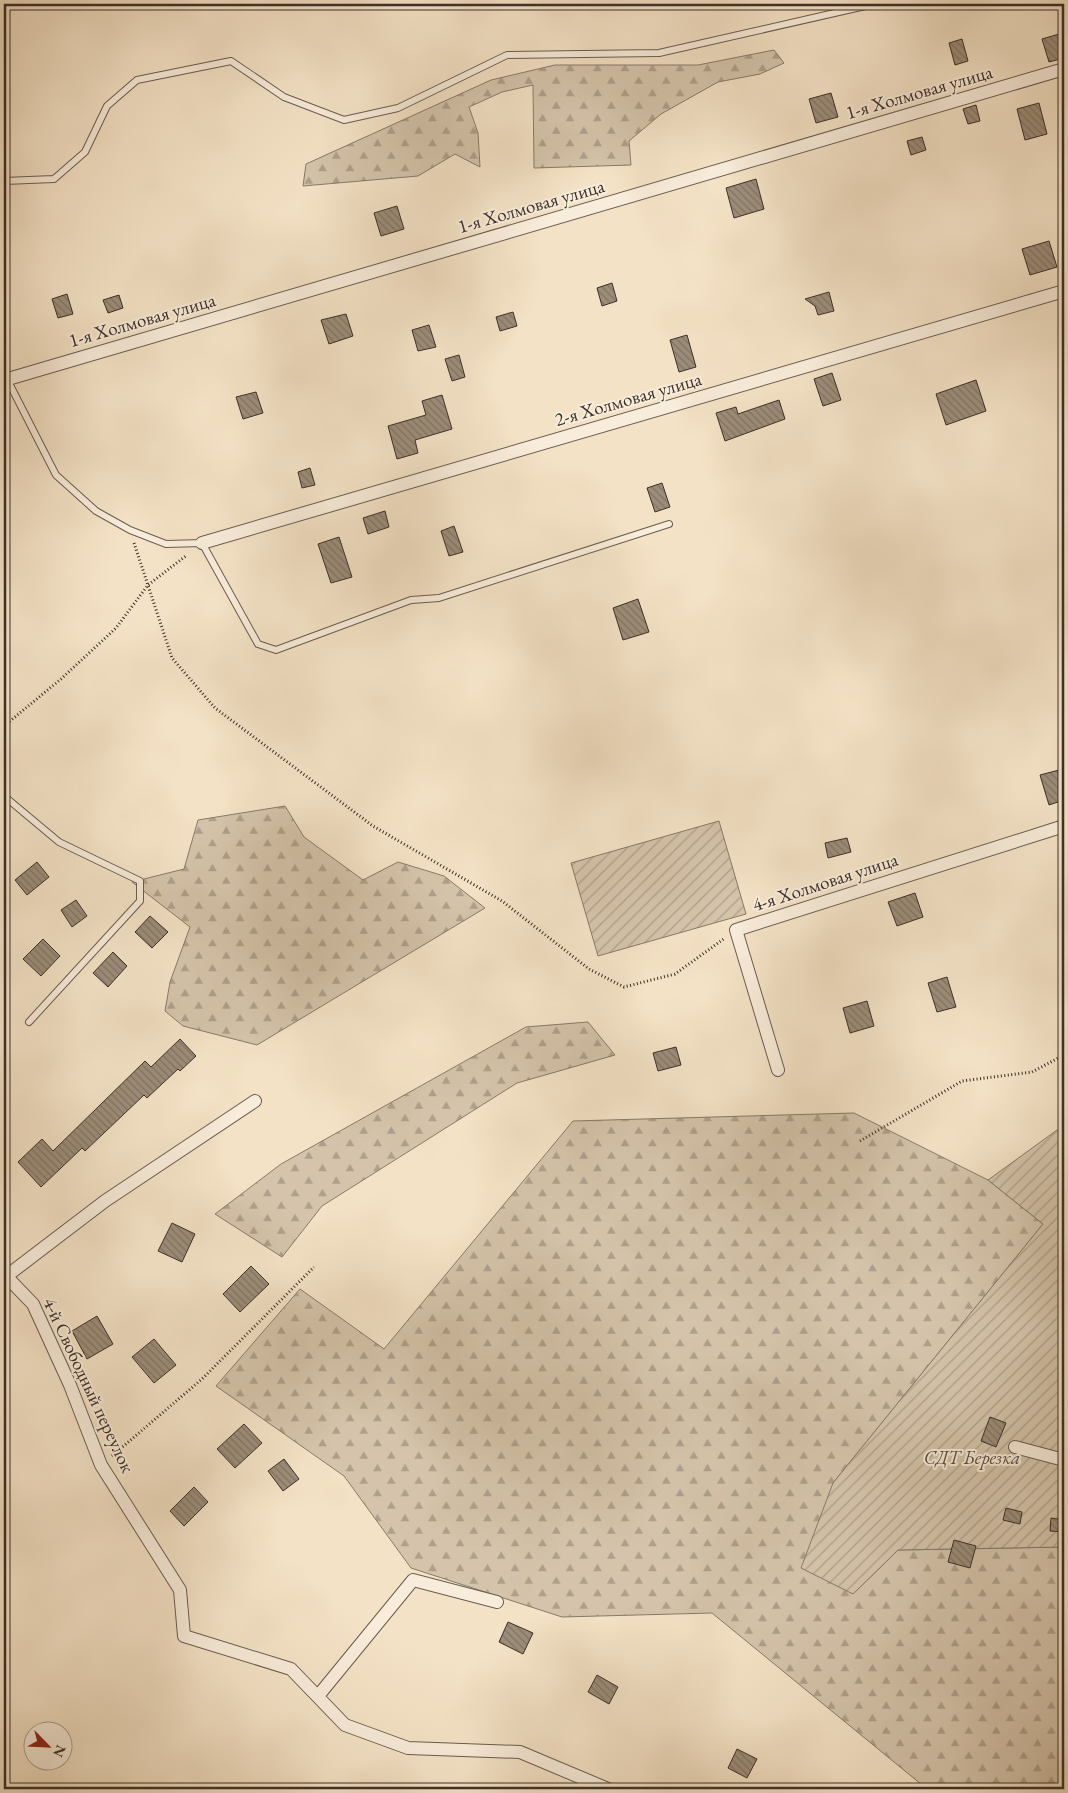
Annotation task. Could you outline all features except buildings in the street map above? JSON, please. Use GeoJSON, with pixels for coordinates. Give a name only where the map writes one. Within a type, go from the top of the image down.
{"type":"FeatureCollection","features":[{"type":"Feature","properties":{"kind":"street","name":"1-я Холмовая улица"},"geometry":{"type":"LineString","coordinates":[[6,378],[1064,69]]}},
{"type":"Feature","properties":{"kind":"street","name":"2-я Холмовая улица"},"geometry":{"type":"LineString","coordinates":[[202,543],[1064,291]]}},
{"type":"Feature","properties":{"kind":"street","name":"4-я Холмовая улица"},"geometry":{"type":"LineString","coordinates":[[778,1070],[736,930],[1064,826]]}},
{"type":"Feature","properties":{"kind":"street"},"geometry":{"type":"LineString","coordinates":[[5,1276],[105,1201],[255,1102]]}},
{"type":"Feature","properties":{"kind":"street","name":"4-й Свободный переулок"},"geometry":{"type":"LineString","coordinates":[[5,1276],[33,1304],[70,1385],[101,1465],[180,1590],[184,1636],[291,1669],[318,1696]]}},
{"type":"Feature","properties":{"kind":"street"},"geometry":{"type":"LineString","coordinates":[[1014,1447],[1064,1460]]}},
{"type":"Feature","properties":{"kind":"street"},"geometry":{"type":"LineString","coordinates":[[497,1602],[414,1580],[318,1696],[346,1725],[408,1748],[520,1752],[608,1789]]}},
{"type":"Feature","properties":{"kind":"lane"},"geometry":{"type":"LineString","coordinates":[[4,181],[54,179],[85,152],[106,106],[137,80],[231,62],[284,96],[344,120],[398,108],[507,55],[659,53],[874,4]]}},
{"type":"Feature","properties":{"kind":"lane"},"geometry":{"type":"LineString","coordinates":[[6,378],[56,475],[96,511],[130,530],[166,544],[202,543],[258,644],[276,650],[411,600],[439,598],[669,524]]}},
{"type":"Feature","properties":{"kind":"lane"},"geometry":{"type":"LineString","coordinates":[[4,796],[59,842],[140,881],[140,901],[30,1022]]}},
{"type":"Feature","properties":{"kind":"path"},"geometry":{"type":"LineString","coordinates":[[130,530],[172,658],[215,708],[373,826],[502,901],[589,969],[624,987],[658,979],[675,974],[736,930]]}},
{"type":"Feature","properties":{"kind":"path"},"geometry":{"type":"LineString","coordinates":[[4,726],[61,679],[116,628],[148,585],[202,543]]}},
{"type":"Feature","properties":{"kind":"path"},"geometry":{"type":"LineString","coordinates":[[860,1141],[962,1081],[1032,1072],[1064,1055]]}},
{"type":"Feature","properties":{"kind":"path"},"geometry":{"type":"LineString","coordinates":[[101,1465],[202,1379],[314,1267]]}},
{"type":"Feature","properties":{"kind":"green space"},"geometry":{"type":"Polygon","coordinates":[[[774,50],[784,63],[760,74],[718,82],[661,114],[629,141],[631,165],[534,168],[533,85],[502,92],[469,107],[478,133],[480,167],[455,154],[418,176],[303,186],[306,164],[491,80],[555,65],[698,65],[774,50]]]}},
{"type":"Feature","properties":{"kind":"green space"},"geometry":{"type":"Polygon","coordinates":[[[285,806],[304,837],[363,880],[398,862],[444,876],[485,908],[257,1045],[183,1026],[165,1011],[170,982],[190,927],[132,882],[184,869],[198,820],[285,806]]]}},
{"type":"Feature","properties":{"kind":"green space"},"geometry":{"type":"Polygon","coordinates":[[[719,821],[746,914],[598,956],[571,863],[719,821]]]}},
{"type":"Feature","properties":{"kind":"green space"},"geometry":{"type":"Polygon","coordinates":[[[588,1022],[615,1055],[517,1083],[322,1206],[282,1257],[215,1214],[281,1164],[526,1027],[588,1022]]]}},
{"type":"Feature","properties":{"kind":"green space"},"geometry":{"type":"Polygon","coordinates":[[[854,1113],[988,1180],[1043,1224],[833,1483],[853,1594],[898,1550],[1064,1547],[1064,1789],[927,1789],[712,1613],[562,1617],[411,1568],[344,1476],[216,1386],[300,1289],[384,1349],[573,1121],[854,1113]]]}},
{"type":"Feature","properties":{"kind":"green space","name":"СДТ Березка"},"geometry":{"type":"Polygon","coordinates":[[[1064,1125],[1064,1547],[898,1550],[853,1594],[801,1568],[833,1483],[1043,1224],[988,1180],[1064,1125]]]}}]}
